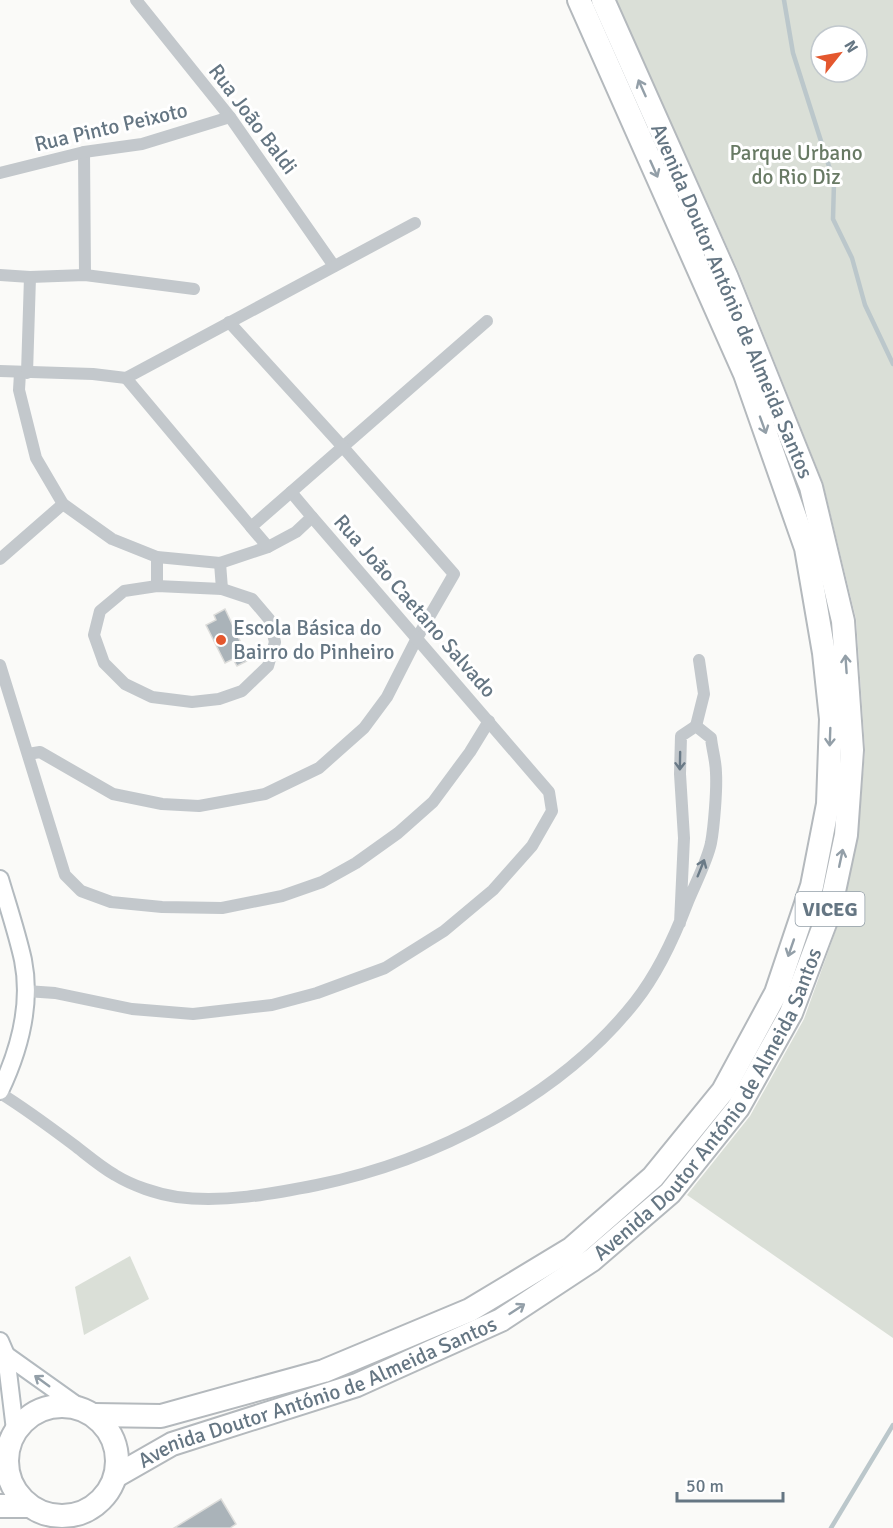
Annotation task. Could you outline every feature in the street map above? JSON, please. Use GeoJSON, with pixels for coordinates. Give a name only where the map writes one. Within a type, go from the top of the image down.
{"type":"FeatureCollection","features":[{"type":"Feature","properties":{"kind":"highway","name":"Avenida Doutor António de Almeida Santos"},"geometry":{"type":"LineString","coordinates":[[8,1443],[27,1417],[43,1408],[61,1405],[86,1411],[161,1416],[324,1371],[470,1310],[571,1249],[653,1178],[723,1091],[776,993],[812,886],[828,804],[831,719],[824,653],[806,548],[745,374],[579,0]]}},
{"type":"Feature","properties":{"kind":"highway","name":"Avenida Doutor António de Almeida Santos"},"geometry":{"type":"LineString","coordinates":[[116,1476],[172,1444],[357,1385],[501,1320],[592,1260],[670,1193],[738,1107],[791,1013],[830,910],[846,835],[852,750],[843,621],[813,498],[727,278],[603,0]]}},
{"type":"Feature","properties":{"kind":"highway","name":"Avenida Doutor António de Almeida Santos"},"geometry":{"type":"LineString","coordinates":[[0,1506],[29,1506],[43,1513],[58,1516],[77,1515],[101,1500],[116,1476],[118,1459],[115,1442],[106,1427],[86,1411]]}},
{"type":"Feature","properties":{"kind":"highway"},"geometry":{"type":"LineString","coordinates":[[8,1443],[6,1463],[9,1480],[17,1494],[29,1506]]}},
{"type":"Feature","properties":{"kind":"street","name":"Rua João Baldi"},"geometry":{"type":"LineString","coordinates":[[136,0],[230,117],[334,266]]}},
{"type":"Feature","properties":{"kind":"street","name":"Rua Pinto Peixoto"},"geometry":{"type":"LineString","coordinates":[[0,173],[84,152],[141,144],[230,117]]}},
{"type":"Feature","properties":{"kind":"street"},"geometry":{"type":"LineString","coordinates":[[84,152],[85,275]]}},
{"type":"Feature","properties":{"kind":"street"},"geometry":{"type":"LineString","coordinates":[[0,372],[93,374],[126,378],[415,223]]}},
{"type":"Feature","properties":{"kind":"street"},"geometry":{"type":"LineString","coordinates":[[0,275],[30,277],[85,275],[194,289]]}},
{"type":"Feature","properties":{"kind":"street"},"geometry":{"type":"LineString","coordinates":[[30,277],[23,373],[19,390],[36,458],[63,504],[112,539],[157,557],[220,563],[268,547],[296,532],[312,517]]}},
{"type":"Feature","properties":{"kind":"street"},"geometry":{"type":"LineString","coordinates":[[251,526],[486,321]]}},
{"type":"Feature","properties":{"kind":"street"},"geometry":{"type":"LineString","coordinates":[[27,754],[40,752],[113,794],[162,804],[199,806],[265,794],[319,768],[364,728],[387,697],[417,638],[454,574],[229,322]]}},
{"type":"Feature","properties":{"kind":"street"},"geometry":{"type":"LineString","coordinates":[[126,378],[268,547]]}},
{"type":"Feature","properties":{"kind":"street","name":"Rua João Caetano Salvado"},"geometry":{"type":"LineString","coordinates":[[26,991],[55,993],[132,1009],[193,1014],[272,1005],[317,993],[385,968],[444,931],[492,890],[532,846],[552,811],[549,792],[291,492]]}},
{"type":"Feature","properties":{"kind":"street"},"geometry":{"type":"LineString","coordinates":[[0,559],[63,504]]}},
{"type":"Feature","properties":{"kind":"street"},"geometry":{"type":"LineString","coordinates":[[157,557],[157,586]]}},
{"type":"Feature","properties":{"kind":"street"},"geometry":{"type":"LineString","coordinates":[[220,563],[222,590]]}},
{"type":"Feature","properties":{"kind":"street"},"geometry":{"type":"LineString","coordinates":[[157,586],[222,590],[252,599],[269,619],[275,642],[268,666],[242,691],[219,699],[192,702],[152,697],[125,684],[104,663],[94,634],[100,611],[124,591],[157,586]]}},
{"type":"Feature","properties":{"kind":"street"},"geometry":{"type":"LineString","coordinates":[[680,923],[684,838],[680,774],[681,736],[696,726],[704,694],[699,660]]}},
{"type":"Feature","properties":{"kind":"street"},"geometry":{"type":"LineString","coordinates":[[0,665],[65,875],[81,891],[111,902],[162,907],[222,908],[282,896],[322,882],[356,863],[398,833],[433,802],[470,752],[489,721]]}},
{"type":"Feature","properties":{"kind":"street"},"geometry":{"type":"LineString","coordinates":[[0,879],[23,961],[26,991],[21,1032],[10,1070],[0,1092],[115,1175],[145,1188],[175,1197],[239,1198],[338,1181],[427,1152],[505,1113],[584,1057],[611,1031],[637,1000],[661,962],[680,923],[711,844],[716,773],[711,738],[696,726]]}},
{"type":"Feature","properties":{"kind":"street"},"geometry":{"type":"LineString","coordinates":[[3,1348],[86,1411]]}},
{"type":"Feature","properties":{"kind":"street"},"geometry":{"type":"LineString","coordinates":[[3,1348],[8,1443]]}},
{"type":"Feature","properties":{"kind":"green space","name":"Parque Urbano do Rio Diz"},"geometry":{"type":"Polygon","coordinates":[[[616,0],[893,0],[893,1338],[687,1195],[750,1116],[804,1019],[842,913],[858,836],[865,750],[856,619],[823,483],[739,273],[616,0]]]}},
{"type":"Feature","properties":{"kind":"green space"},"geometry":{"type":"Polygon","coordinates":[[[130,1256],[149,1299],[84,1335],[75,1287],[130,1256]]]}},
{"type":"Feature","properties":{"kind":"building"},"geometry":{"type":"Polygon","coordinates":[[[225,609],[249,660],[237,666],[233,659],[225,663],[206,625],[216,620],[214,615],[225,609]]]}},
{"type":"Feature","properties":{"kind":"building"},"geometry":{"type":"Polygon","coordinates":[[[221,1499],[236,1524],[230,1528],[174,1528],[221,1499]]]}},
{"type":"Feature","properties":{"kind":"waterway"},"geometry":{"type":"LineString","coordinates":[[784,0],[793,53],[834,182],[833,219],[852,258],[865,305],[893,364]]}},
{"type":"Feature","properties":{"kind":"waterway"},"geometry":{"type":"LineString","coordinates":[[831,1528],[893,1425]]}},
{"type":"Feature","properties":{"kind":"place","name":"Escola Básica do Bairro do Pinheiro"},"geometry":{"type":"Point","coordinates":[221,640]}}]}
